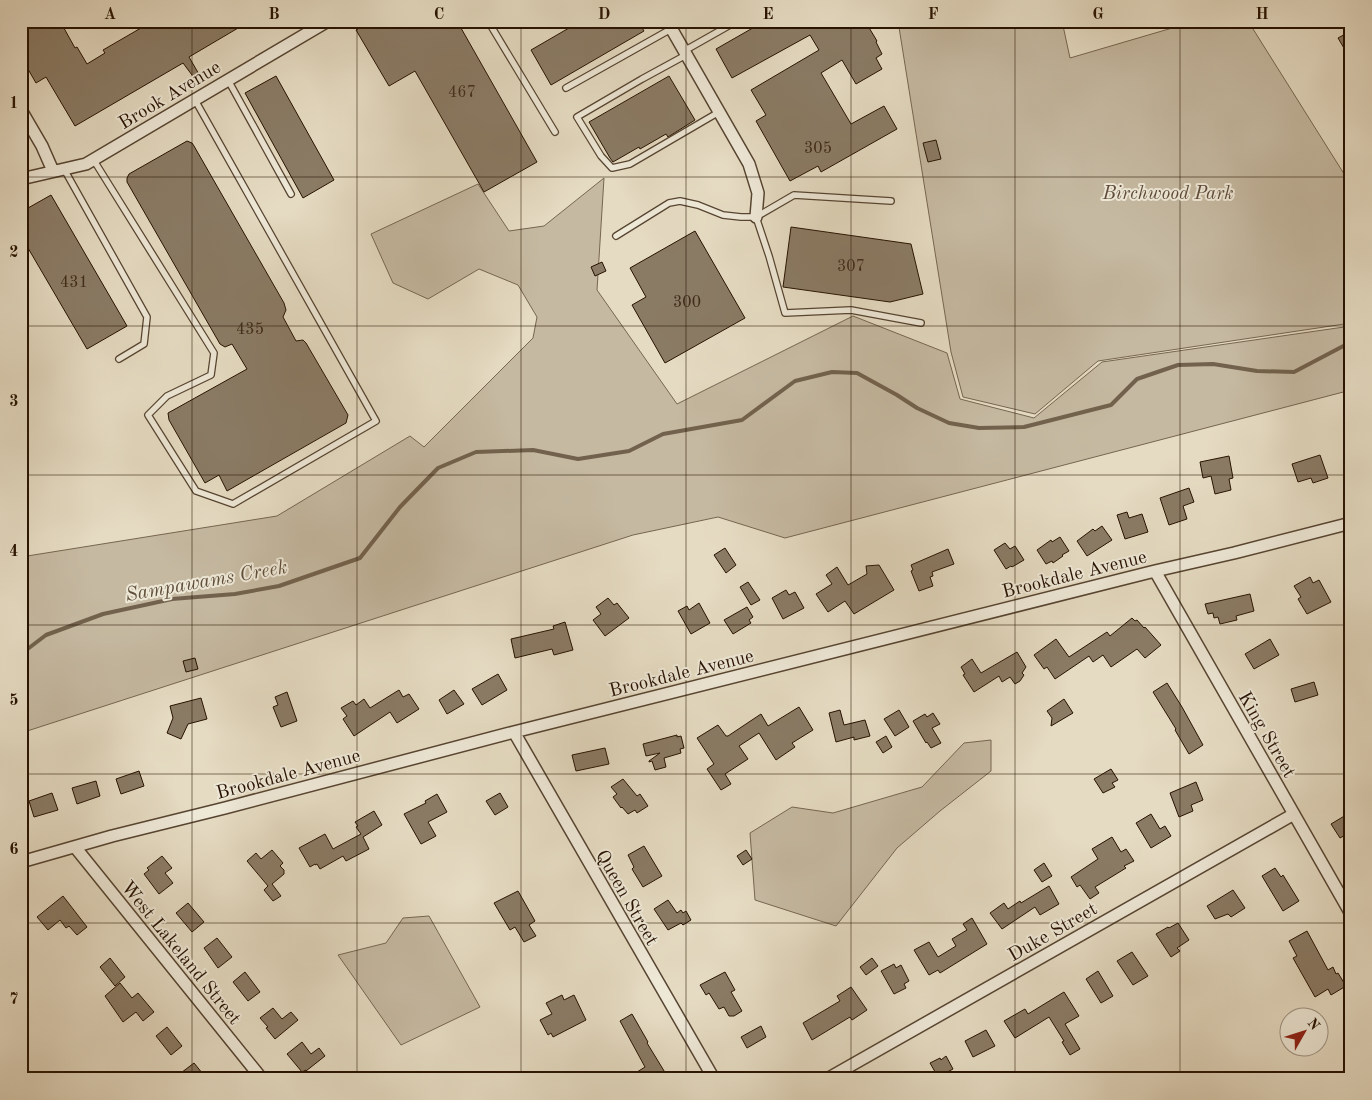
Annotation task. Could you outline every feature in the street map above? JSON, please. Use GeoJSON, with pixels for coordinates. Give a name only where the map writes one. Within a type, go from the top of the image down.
{"type":"FeatureCollection","features":[{"type":"Feature","properties":{"kind":"street","name":"Brook Avenue"},"geometry":{"type":"LineString","coordinates":[[21,180],[86,164],[328,21]]}},
{"type":"Feature","properties":{"kind":"street"},"geometry":{"type":"LineString","coordinates":[[669,25],[748,164],[758,193],[756,217]]}},
{"type":"Feature","properties":{"kind":"street"},"geometry":{"type":"LineString","coordinates":[[21,110],[42,146],[59,170]]}},
{"type":"Feature","properties":{"kind":"street","name":"Brookdale Avenue"},"geometry":{"type":"LineString","coordinates":[[21,862],[514,732],[1351,523]]}},
{"type":"Feature","properties":{"kind":"street","name":"King Street"},"geometry":{"type":"LineString","coordinates":[[1155,571],[1351,914]]}},
{"type":"Feature","properties":{"kind":"street","name":"Queen Street"},"geometry":{"type":"LineString","coordinates":[[514,732],[714,1079]]}},
{"type":"Feature","properties":{"kind":"street","name":"Duke Street"},"geometry":{"type":"LineString","coordinates":[[827,1079],[1294,814]]}},
{"type":"Feature","properties":{"kind":"street","name":"West Lakeland Street"},"geometry":{"type":"LineString","coordinates":[[75,847],[262,1079]]}},
{"type":"Feature","properties":{"kind":"lane"},"geometry":{"type":"LineString","coordinates":[[488,21],[555,132]]}},
{"type":"Feature","properties":{"kind":"lane"},"geometry":{"type":"LineString","coordinates":[[719,112],[630,164],[612,168],[601,156],[577,117],[737,21]]}},
{"type":"Feature","properties":{"kind":"lane"},"geometry":{"type":"LineString","coordinates":[[566,88],[669,25]]}},
{"type":"Feature","properties":{"kind":"lane"},"geometry":{"type":"LineString","coordinates":[[228,80],[291,194]]}},
{"type":"Feature","properties":{"kind":"lane"},"geometry":{"type":"LineString","coordinates":[[93,159],[214,354],[211,375],[167,396],[148,416],[196,491],[233,504],[376,421],[195,100]]}},
{"type":"Feature","properties":{"kind":"lane"},"geometry":{"type":"LineString","coordinates":[[59,170],[147,317],[144,344],[119,359]]}},
{"type":"Feature","properties":{"kind":"lane"},"geometry":{"type":"LineString","coordinates":[[616,236],[669,204],[680,201],[741,218],[756,217],[794,195],[892,201]]}},
{"type":"Feature","properties":{"kind":"lane"},"geometry":{"type":"LineString","coordinates":[[756,217],[770,256],[785,313],[851,310],[922,323]]}},
{"type":"Feature","properties":{"kind":"green space","name":"Birchwood Park"},"geometry":{"type":"Polygon","coordinates":[[[898,21],[1062,21],[1070,58],[1196,21],[1248,21],[1351,185],[1351,323],[1098,361],[1035,414],[963,397],[951,352],[898,21]]]}},
{"type":"Feature","properties":{"kind":"green space"},"geometry":{"type":"Polygon","coordinates":[[[604,178],[597,290],[677,404],[853,316],[947,353],[960,399],[1034,418],[1102,362],[1351,326],[1351,390],[785,538],[718,517],[633,535],[21,733],[21,557],[277,516],[410,436],[424,447],[533,338],[537,317],[518,285],[479,269],[428,299],[393,283],[371,234],[478,184],[509,231],[544,226],[604,178]]]}},
{"type":"Feature","properties":{"kind":"green space"},"geometry":{"type":"Polygon","coordinates":[[[991,740],[991,771],[897,848],[836,926],[755,900],[750,833],[792,807],[833,813],[922,787],[964,743],[991,740]]]}},
{"type":"Feature","properties":{"kind":"green space"},"geometry":{"type":"Polygon","coordinates":[[[429,916],[480,1007],[401,1045],[338,955],[386,943],[403,918],[429,916]]]}},
{"type":"Feature","properties":{"kind":"building"},"geometry":{"type":"Polygon","coordinates":[[[21,21],[60,21],[75,48],[77,47],[87,64],[105,53],[103,50],[153,21],[250,21],[189,57],[200,76],[195,79],[183,63],[75,126],[46,77],[36,83],[21,57],[21,21]]]}},
{"type":"Feature","properties":{"kind":"building"},"geometry":{"type":"Polygon","coordinates":[[[371,21],[457,21],[537,162],[484,192],[415,71],[389,86],[356,30],[371,21]]]}},
{"type":"Feature","properties":{"kind":"building"},"geometry":{"type":"Polygon","coordinates":[[[581,21],[638,21],[644,31],[551,85],[531,50],[581,21]]]}},
{"type":"Feature","properties":{"kind":"building"},"geometry":{"type":"Polygon","coordinates":[[[765,21],[833,21],[836,26],[844,21],[865,21],[877,41],[882,54],[876,58],[882,69],[856,84],[842,60],[821,73],[851,124],[884,106],[897,129],[821,172],[818,166],[790,181],[756,121],[766,115],[751,90],[819,50],[810,35],[732,78],[716,49],[765,21]]]}},
{"type":"Feature","properties":{"kind":"building"},"geometry":{"type":"Polygon","coordinates":[[[1351,31],[1351,60],[1338,38],[1351,31]]]}},
{"type":"Feature","properties":{"kind":"building"},"geometry":{"type":"Polygon","coordinates":[[[276,76],[334,180],[303,198],[245,93],[276,76]]]}},
{"type":"Feature","properties":{"kind":"building"},"geometry":{"type":"Polygon","coordinates":[[[669,76],[695,120],[668,137],[666,134],[613,162],[589,122],[669,76]]]}},
{"type":"Feature","properties":{"kind":"building"},"geometry":{"type":"Polygon","coordinates":[[[936,140],[941,159],[928,162],[923,143],[936,140]]]}},
{"type":"Feature","properties":{"kind":"building"},"geometry":{"type":"Polygon","coordinates":[[[187,141],[194,146],[284,303],[286,310],[283,317],[296,341],[303,340],[306,343],[348,415],[346,423],[227,491],[219,475],[205,483],[169,420],[168,413],[247,369],[232,344],[225,347],[220,344],[127,182],[129,174],[187,141]]]}},
{"type":"Feature","properties":{"kind":"building"},"geometry":{"type":"Polygon","coordinates":[[[51,195],[127,326],[87,349],[21,236],[21,212],[51,195]]]}},
{"type":"Feature","properties":{"kind":"building"},"geometry":{"type":"Polygon","coordinates":[[[791,227],[911,244],[923,294],[890,302],[783,287],[791,227]]]}},
{"type":"Feature","properties":{"kind":"building"},"geometry":{"type":"Polygon","coordinates":[[[695,231],[745,318],[665,363],[632,305],[646,297],[630,268],[695,231]]]}},
{"type":"Feature","properties":{"kind":"building"},"geometry":{"type":"Polygon","coordinates":[[[602,262],[606,271],[595,276],[591,267],[602,262]]]}},
{"type":"Feature","properties":{"kind":"building"},"geometry":{"type":"Polygon","coordinates":[[[1320,455],[1328,478],[1313,483],[1311,478],[1298,482],[1292,464],[1320,455]]]}},
{"type":"Feature","properties":{"kind":"building"},"geometry":{"type":"Polygon","coordinates":[[[1229,456],[1233,478],[1229,479],[1231,490],[1215,494],[1211,476],[1203,478],[1200,462],[1229,456]]]}},
{"type":"Feature","properties":{"kind":"building"},"geometry":{"type":"Polygon","coordinates":[[[1189,488],[1194,502],[1183,506],[1187,519],[1169,525],[1160,498],[1189,488]]]}},
{"type":"Feature","properties":{"kind":"building"},"geometry":{"type":"Polygon","coordinates":[[[1127,512],[1129,518],[1142,514],[1148,532],[1125,539],[1117,515],[1127,512]]]}},
{"type":"Feature","properties":{"kind":"building"},"geometry":{"type":"Polygon","coordinates":[[[1102,526],[1112,540],[1087,556],[1077,541],[1093,529],[1095,531],[1102,526]]]}},
{"type":"Feature","properties":{"kind":"building"},"geometry":{"type":"Polygon","coordinates":[[[1060,537],[1069,551],[1053,563],[1052,561],[1046,564],[1037,550],[1051,540],[1052,542],[1060,537]]]}},
{"type":"Feature","properties":{"kind":"building"},"geometry":{"type":"Polygon","coordinates":[[[1005,543],[1010,549],[1015,546],[1024,560],[1006,569],[994,550],[1005,543]]]}},
{"type":"Feature","properties":{"kind":"building"},"geometry":{"type":"Polygon","coordinates":[[[725,548],[736,565],[726,573],[714,555],[725,548]]]}},
{"type":"Feature","properties":{"kind":"building"},"geometry":{"type":"Polygon","coordinates":[[[948,549],[954,564],[932,572],[933,576],[930,577],[933,586],[919,591],[911,571],[913,570],[911,565],[948,549]]]}},
{"type":"Feature","properties":{"kind":"building"},"geometry":{"type":"Polygon","coordinates":[[[879,565],[894,590],[854,614],[845,601],[828,612],[816,594],[832,584],[826,575],[837,567],[848,585],[867,574],[866,566],[879,565]]]}},
{"type":"Feature","properties":{"kind":"building"},"geometry":{"type":"Polygon","coordinates":[[[1310,577],[1313,583],[1319,580],[1331,602],[1307,614],[1298,599],[1301,597],[1294,586],[1310,577]]]}},
{"type":"Feature","properties":{"kind":"building"},"geometry":{"type":"Polygon","coordinates":[[[748,582],[760,600],[751,605],[740,587],[748,582]]]}},
{"type":"Feature","properties":{"kind":"building"},"geometry":{"type":"Polygon","coordinates":[[[786,590],[789,595],[795,592],[804,608],[783,619],[772,598],[786,590]]]}},
{"type":"Feature","properties":{"kind":"building"},"geometry":{"type":"Polygon","coordinates":[[[1250,594],[1254,611],[1236,616],[1237,620],[1220,624],[1218,617],[1214,618],[1213,613],[1208,614],[1205,604],[1250,594]]]}},
{"type":"Feature","properties":{"kind":"building"},"geometry":{"type":"Polygon","coordinates":[[[608,598],[614,605],[617,603],[629,618],[605,636],[593,620],[601,614],[596,607],[608,598]]]}},
{"type":"Feature","properties":{"kind":"building"},"geometry":{"type":"Polygon","coordinates":[[[699,603],[710,623],[691,634],[678,611],[687,606],[689,610],[699,603]]]}},
{"type":"Feature","properties":{"kind":"building"},"geometry":{"type":"Polygon","coordinates":[[[747,607],[753,617],[749,620],[751,623],[733,634],[724,620],[747,607]]]}},
{"type":"Feature","properties":{"kind":"building"},"geometry":{"type":"Polygon","coordinates":[[[1132,618],[1145,627],[1161,645],[1145,658],[1137,649],[1111,667],[1103,655],[1093,662],[1089,656],[1055,679],[1047,667],[1044,669],[1034,655],[1056,639],[1069,657],[1107,632],[1110,636],[1132,618]]]}},
{"type":"Feature","properties":{"kind":"building"},"geometry":{"type":"Polygon","coordinates":[[[565,622],[573,650],[554,655],[552,649],[515,658],[511,639],[554,629],[553,626],[565,622]]]}},
{"type":"Feature","properties":{"kind":"building"},"geometry":{"type":"Polygon","coordinates":[[[1270,639],[1279,655],[1254,669],[1245,654],[1270,639]]]}},
{"type":"Feature","properties":{"kind":"building"},"geometry":{"type":"Polygon","coordinates":[[[1017,652],[1026,667],[1020,681],[1015,684],[1010,677],[1002,682],[999,676],[974,692],[963,675],[965,674],[961,667],[972,659],[981,673],[1017,652]]]}},
{"type":"Feature","properties":{"kind":"building"},"geometry":{"type":"Polygon","coordinates":[[[195,658],[198,669],[186,672],[183,661],[195,658]]]}},
{"type":"Feature","properties":{"kind":"building"},"geometry":{"type":"Polygon","coordinates":[[[498,674],[507,690],[482,705],[472,689],[498,674]]]}},
{"type":"Feature","properties":{"kind":"building"},"geometry":{"type":"Polygon","coordinates":[[[1314,682],[1318,695],[1295,702],[1291,689],[1314,682]]]}},
{"type":"Feature","properties":{"kind":"building"},"geometry":{"type":"Polygon","coordinates":[[[1167,683],[1203,745],[1189,754],[1153,692],[1167,683]]]}},
{"type":"Feature","properties":{"kind":"building"},"geometry":{"type":"Polygon","coordinates":[[[399,690],[403,697],[409,694],[419,709],[397,723],[390,712],[354,736],[343,719],[347,716],[341,708],[353,701],[356,705],[364,699],[370,708],[399,690]]]}},
{"type":"Feature","properties":{"kind":"building"},"geometry":{"type":"Polygon","coordinates":[[[454,690],[464,704],[447,714],[439,700],[454,690]]]}},
{"type":"Feature","properties":{"kind":"building"},"geometry":{"type":"Polygon","coordinates":[[[287,692],[297,721],[281,727],[273,707],[278,705],[275,697],[287,692]]]}},
{"type":"Feature","properties":{"kind":"building"},"geometry":{"type":"Polygon","coordinates":[[[201,698],[207,719],[188,724],[181,739],[167,733],[173,718],[170,706],[201,698]]]}},
{"type":"Feature","properties":{"kind":"building"},"geometry":{"type":"Polygon","coordinates":[[[1064,699],[1073,713],[1051,726],[1052,718],[1047,711],[1064,699]]]}},
{"type":"Feature","properties":{"kind":"building"},"geometry":{"type":"Polygon","coordinates":[[[799,707],[813,730],[792,743],[795,747],[776,760],[759,733],[739,746],[748,759],[725,774],[731,784],[721,790],[707,769],[714,764],[697,738],[718,725],[728,736],[761,714],[768,726],[799,707]]]}},
{"type":"Feature","properties":{"kind":"building"},"geometry":{"type":"Polygon","coordinates":[[[840,710],[844,725],[865,720],[870,736],[854,740],[854,737],[836,742],[829,713],[840,710]]]}},
{"type":"Feature","properties":{"kind":"building"},"geometry":{"type":"Polygon","coordinates":[[[899,710],[909,727],[895,736],[884,719],[899,710]]]}},
{"type":"Feature","properties":{"kind":"building"},"geometry":{"type":"Polygon","coordinates":[[[933,713],[940,724],[932,728],[941,743],[931,748],[913,721],[925,714],[927,717],[933,713]]]}},
{"type":"Feature","properties":{"kind":"building"},"geometry":{"type":"Polygon","coordinates":[[[677,735],[677,737],[681,736],[684,748],[680,749],[681,753],[664,758],[666,767],[655,770],[652,761],[649,761],[660,753],[646,756],[643,744],[677,735]]]}},
{"type":"Feature","properties":{"kind":"building"},"geometry":{"type":"Polygon","coordinates":[[[886,736],[892,747],[883,753],[876,742],[886,736]]]}},
{"type":"Feature","properties":{"kind":"building"},"geometry":{"type":"Polygon","coordinates":[[[605,748],[609,764],[576,771],[572,755],[605,748]]]}},
{"type":"Feature","properties":{"kind":"building"},"geometry":{"type":"Polygon","coordinates":[[[1111,769],[1118,780],[1112,783],[1115,787],[1103,793],[1094,779],[1111,769]]]}},
{"type":"Feature","properties":{"kind":"building"},"geometry":{"type":"Polygon","coordinates":[[[139,771],[144,786],[121,794],[116,779],[139,771]]]}},
{"type":"Feature","properties":{"kind":"building"},"geometry":{"type":"Polygon","coordinates":[[[623,779],[637,796],[640,794],[648,806],[637,813],[635,810],[628,814],[621,808],[613,797],[617,794],[611,787],[623,779]]]}},
{"type":"Feature","properties":{"kind":"building"},"geometry":{"type":"Polygon","coordinates":[[[96,781],[100,796],[77,804],[72,788],[96,781]]]}},
{"type":"Feature","properties":{"kind":"building"},"geometry":{"type":"Polygon","coordinates":[[[1196,782],[1203,800],[1191,805],[1193,811],[1179,817],[1170,793],[1196,782]]]}},
{"type":"Feature","properties":{"kind":"building"},"geometry":{"type":"Polygon","coordinates":[[[52,793],[58,810],[34,817],[29,801],[52,793]]]}},
{"type":"Feature","properties":{"kind":"building"},"geometry":{"type":"Polygon","coordinates":[[[500,793],[508,807],[495,815],[486,801],[500,793]]]}},
{"type":"Feature","properties":{"kind":"building"},"geometry":{"type":"Polygon","coordinates":[[[437,794],[447,812],[428,822],[436,836],[421,844],[404,814],[426,803],[425,801],[437,794]]]}},
{"type":"Feature","properties":{"kind":"building"},"geometry":{"type":"Polygon","coordinates":[[[374,811],[382,825],[363,837],[369,849],[346,861],[343,856],[320,869],[317,864],[310,867],[299,848],[325,834],[333,849],[361,834],[355,822],[374,811]]]}},
{"type":"Feature","properties":{"kind":"building"},"geometry":{"type":"Polygon","coordinates":[[[1351,812],[1351,832],[1340,838],[1331,824],[1351,812]]]}},
{"type":"Feature","properties":{"kind":"building"},"geometry":{"type":"Polygon","coordinates":[[[1151,814],[1160,829],[1165,826],[1171,836],[1151,848],[1136,823],[1151,814]]]}},
{"type":"Feature","properties":{"kind":"building"},"geometry":{"type":"Polygon","coordinates":[[[1112,837],[1121,852],[1126,849],[1134,861],[1095,887],[1099,893],[1090,899],[1080,885],[1077,887],[1071,877],[1098,859],[1092,849],[1112,837]]]}},
{"type":"Feature","properties":{"kind":"building"},"geometry":{"type":"Polygon","coordinates":[[[644,846],[662,876],[643,887],[632,869],[634,867],[628,855],[644,846]]]}},
{"type":"Feature","properties":{"kind":"building"},"geometry":{"type":"Polygon","coordinates":[[[272,850],[283,863],[280,866],[284,870],[284,874],[272,884],[281,896],[273,901],[264,890],[268,886],[247,861],[256,853],[261,859],[272,850]]]}},
{"type":"Feature","properties":{"kind":"building"},"geometry":{"type":"Polygon","coordinates":[[[746,850],[752,859],[743,865],[737,856],[746,850]]]}},
{"type":"Feature","properties":{"kind":"building"},"geometry":{"type":"Polygon","coordinates":[[[162,856],[172,868],[165,873],[173,883],[159,894],[144,874],[149,870],[147,868],[162,856]]]}},
{"type":"Feature","properties":{"kind":"building"},"geometry":{"type":"Polygon","coordinates":[[[1044,863],[1052,876],[1042,882],[1034,870],[1044,863]]]}},
{"type":"Feature","properties":{"kind":"building"},"geometry":{"type":"Polygon","coordinates":[[[1275,868],[1281,877],[1283,875],[1299,901],[1283,911],[1262,876],[1275,868]]]}},
{"type":"Feature","properties":{"kind":"building"},"geometry":{"type":"Polygon","coordinates":[[[1049,886],[1059,904],[1040,915],[1035,907],[1002,929],[990,913],[1004,903],[1008,909],[1049,886]]]}},
{"type":"Feature","properties":{"kind":"building"},"geometry":{"type":"Polygon","coordinates":[[[1233,890],[1245,908],[1231,917],[1228,914],[1215,919],[1207,906],[1233,890]]]}},
{"type":"Feature","properties":{"kind":"building"},"geometry":{"type":"Polygon","coordinates":[[[518,891],[535,921],[529,925],[536,936],[524,942],[515,927],[510,930],[494,903],[518,891]]]}},
{"type":"Feature","properties":{"kind":"building"},"geometry":{"type":"Polygon","coordinates":[[[63,896],[87,927],[77,935],[69,926],[66,928],[60,920],[48,930],[37,917],[63,896]]]}},
{"type":"Feature","properties":{"kind":"building"},"geometry":{"type":"Polygon","coordinates":[[[668,900],[677,913],[681,910],[683,913],[686,911],[691,920],[668,930],[654,909],[668,900]]]}},
{"type":"Feature","properties":{"kind":"building"},"geometry":{"type":"Polygon","coordinates":[[[188,903],[204,922],[192,932],[176,913],[188,903]]]}},
{"type":"Feature","properties":{"kind":"building"},"geometry":{"type":"Polygon","coordinates":[[[972,918],[987,944],[940,973],[938,970],[929,975],[914,950],[929,942],[938,957],[956,946],[952,939],[967,930],[963,924],[972,918]]]}},
{"type":"Feature","properties":{"kind":"building"},"geometry":{"type":"Polygon","coordinates":[[[1178,923],[1189,940],[1177,948],[1180,951],[1171,957],[1156,934],[1178,923]]]}},
{"type":"Feature","properties":{"kind":"building"},"geometry":{"type":"Polygon","coordinates":[[[1307,931],[1328,970],[1333,967],[1346,986],[1331,995],[1328,989],[1315,997],[1293,958],[1297,956],[1289,941],[1307,931]]]}},
{"type":"Feature","properties":{"kind":"building"},"geometry":{"type":"Polygon","coordinates":[[[217,938],[232,957],[218,968],[204,948],[217,938]]]}},
{"type":"Feature","properties":{"kind":"building"},"geometry":{"type":"Polygon","coordinates":[[[1132,952],[1148,976],[1133,985],[1117,961],[1132,952]]]}},
{"type":"Feature","properties":{"kind":"building"},"geometry":{"type":"Polygon","coordinates":[[[110,958],[125,977],[115,986],[100,967],[110,958]]]}},
{"type":"Feature","properties":{"kind":"building"},"geometry":{"type":"Polygon","coordinates":[[[872,958],[878,966],[866,975],[860,967],[872,958]]]}},
{"type":"Feature","properties":{"kind":"building"},"geometry":{"type":"Polygon","coordinates":[[[894,964],[896,968],[901,965],[909,981],[904,984],[906,988],[894,994],[881,971],[894,964]]]}},
{"type":"Feature","properties":{"kind":"building"},"geometry":{"type":"Polygon","coordinates":[[[1098,971],[1113,996],[1101,1003],[1086,979],[1098,971]]]}},
{"type":"Feature","properties":{"kind":"building"},"geometry":{"type":"Polygon","coordinates":[[[245,972],[260,992],[248,1001],[233,982],[245,972]]]}},
{"type":"Feature","properties":{"kind":"building"},"geometry":{"type":"Polygon","coordinates":[[[725,972],[735,990],[731,992],[742,1011],[734,1016],[729,1016],[724,1007],[719,1009],[709,993],[706,995],[700,985],[725,972]]]}},
{"type":"Feature","properties":{"kind":"building"},"geometry":{"type":"Polygon","coordinates":[[[120,983],[132,998],[138,993],[154,1012],[143,1021],[136,1012],[123,1022],[105,996],[120,983]]]}},
{"type":"Feature","properties":{"kind":"building"},"geometry":{"type":"Polygon","coordinates":[[[851,987],[867,1010],[852,1020],[850,1017],[812,1040],[803,1023],[840,1001],[837,996],[851,987]]]}},
{"type":"Feature","properties":{"kind":"building"},"geometry":{"type":"Polygon","coordinates":[[[1064,992],[1079,1016],[1065,1024],[1080,1049],[1070,1055],[1062,1042],[1064,1041],[1049,1017],[1015,1038],[1004,1021],[1025,1009],[1028,1014],[1064,992]]]}},
{"type":"Feature","properties":{"kind":"building"},"geometry":{"type":"Polygon","coordinates":[[[562,995],[564,1000],[574,995],[586,1020],[553,1037],[551,1033],[548,1035],[540,1020],[552,1014],[546,1003],[562,995]]]}},
{"type":"Feature","properties":{"kind":"building"},"geometry":{"type":"Polygon","coordinates":[[[273,1008],[282,1019],[291,1012],[298,1020],[275,1039],[260,1018],[273,1008]]]}},
{"type":"Feature","properties":{"kind":"building"},"geometry":{"type":"Polygon","coordinates":[[[632,1014],[669,1079],[626,1079],[645,1067],[620,1021],[632,1014]]]}},
{"type":"Feature","properties":{"kind":"building"},"geometry":{"type":"Polygon","coordinates":[[[761,1026],[766,1037],[747,1048],[741,1037],[761,1026]]]}},
{"type":"Feature","properties":{"kind":"building"},"geometry":{"type":"Polygon","coordinates":[[[167,1027],[182,1046],[171,1055],[156,1036],[167,1027]]]}},
{"type":"Feature","properties":{"kind":"building"},"geometry":{"type":"Polygon","coordinates":[[[986,1030],[995,1046],[973,1057],[965,1041],[986,1030]]]}},
{"type":"Feature","properties":{"kind":"building"},"geometry":{"type":"Polygon","coordinates":[[[302,1042],[311,1054],[319,1048],[325,1056],[302,1072],[287,1054],[302,1042]]]}},
{"type":"Feature","properties":{"kind":"building"},"geometry":{"type":"Polygon","coordinates":[[[946,1056],[953,1069],[938,1077],[930,1063],[940,1058],[941,1060],[946,1056]]]}},
{"type":"Feature","properties":{"kind":"building"},"geometry":{"type":"Polygon","coordinates":[[[194,1063],[207,1079],[173,1079],[194,1063]]]}},
{"type":"Feature","properties":{"kind":"waterway","name":"Sampawams Creek"},"geometry":{"type":"LineString","coordinates":[[21,654],[46,635],[103,614],[172,599],[235,594],[279,586],[360,558],[400,507],[438,468],[476,452],[533,450],[578,459],[629,451],[663,434],[742,420],[795,381],[832,372],[857,373],[917,408],[949,423],[979,428],[1024,427],[1111,405],[1137,379],[1178,365],[1213,364],[1257,371],[1294,372],[1351,342]]}}]}
